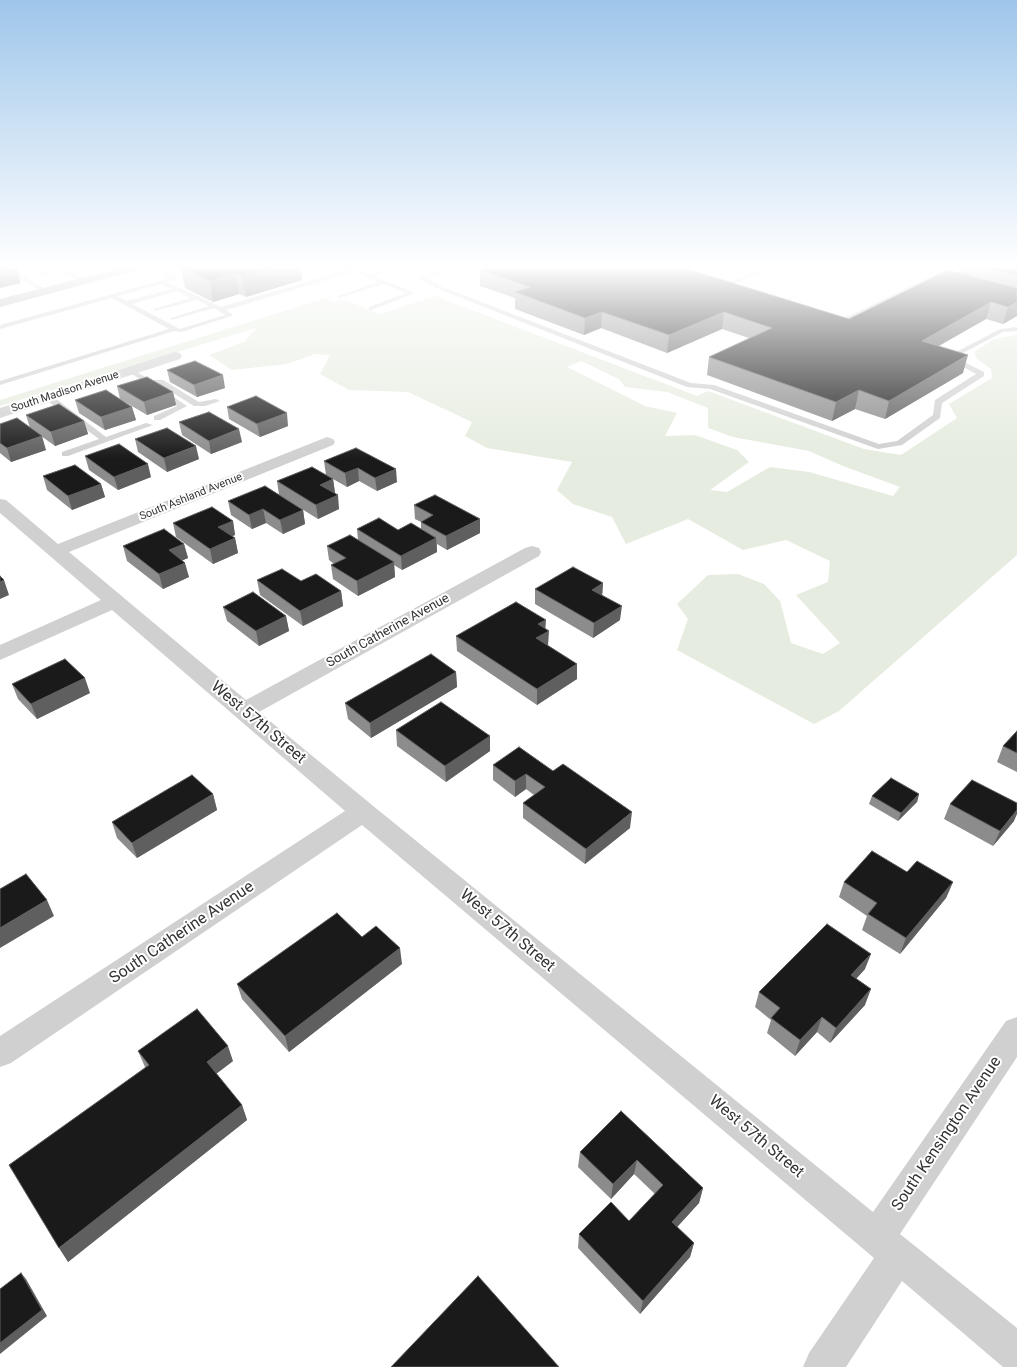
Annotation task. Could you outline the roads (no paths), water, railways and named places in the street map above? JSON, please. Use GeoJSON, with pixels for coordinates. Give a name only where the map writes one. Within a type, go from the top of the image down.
{"type":"FeatureCollection","features":[{"type":"Feature","properties":{"kind":"street","name":"South Madison Avenue"},"geometry":{"type":"LineString","coordinates":[[0,413],[175,356]]}},
{"type":"Feature","properties":{"kind":"street","name":"South Ashland Avenue"},"geometry":{"type":"LineString","coordinates":[[56,551],[327,442]]}},
{"type":"Feature","properties":{"kind":"street","name":"West 57th Street"},"geometry":{"type":"LineString","coordinates":[[0,504],[363,812],[1017,1353]]}},
{"type":"Feature","properties":{"kind":"street","name":"South Catherine Avenue"},"geometry":{"type":"LineString","coordinates":[[243,711],[532,552]]}},
{"type":"Feature","properties":{"kind":"street"},"geometry":{"type":"LineString","coordinates":[[0,653],[114,602]]}},
{"type":"Feature","properties":{"kind":"street","name":"South Catherine Avenue"},"geometry":{"type":"LineString","coordinates":[[0,1053],[363,812]]}},
{"type":"Feature","properties":{"kind":"street","name":"South Kensington Avenue"},"geometry":{"type":"LineString","coordinates":[[823,1367],[887,1246],[1017,1031]]}},
{"type":"Feature","properties":{"kind":"lane"},"geometry":{"type":"LineString","coordinates":[[0,382],[166,332]]}},
{"type":"Feature","properties":{"kind":"lane"},"geometry":{"type":"LineString","coordinates":[[553,332],[690,385],[711,387],[878,447],[899,443],[937,416],[938,402],[981,374],[956,361],[958,353],[999,332]]}},
{"type":"Feature","properties":{"kind":"lane"},"geometry":{"type":"LineString","coordinates":[[131,371],[150,382],[160,382],[197,404],[206,404],[216,401]]}},
{"type":"Feature","properties":{"kind":"lane"},"geometry":{"type":"LineString","coordinates":[[150,382],[150,386],[183,406],[157,418]]}},
{"type":"Feature","properties":{"kind":"lane"},"geometry":{"type":"LineString","coordinates":[[48,397],[105,440]]}},
{"type":"Feature","properties":{"kind":"lane"},"geometry":{"type":"LineString","coordinates":[[65,454],[149,424]]}}]}
